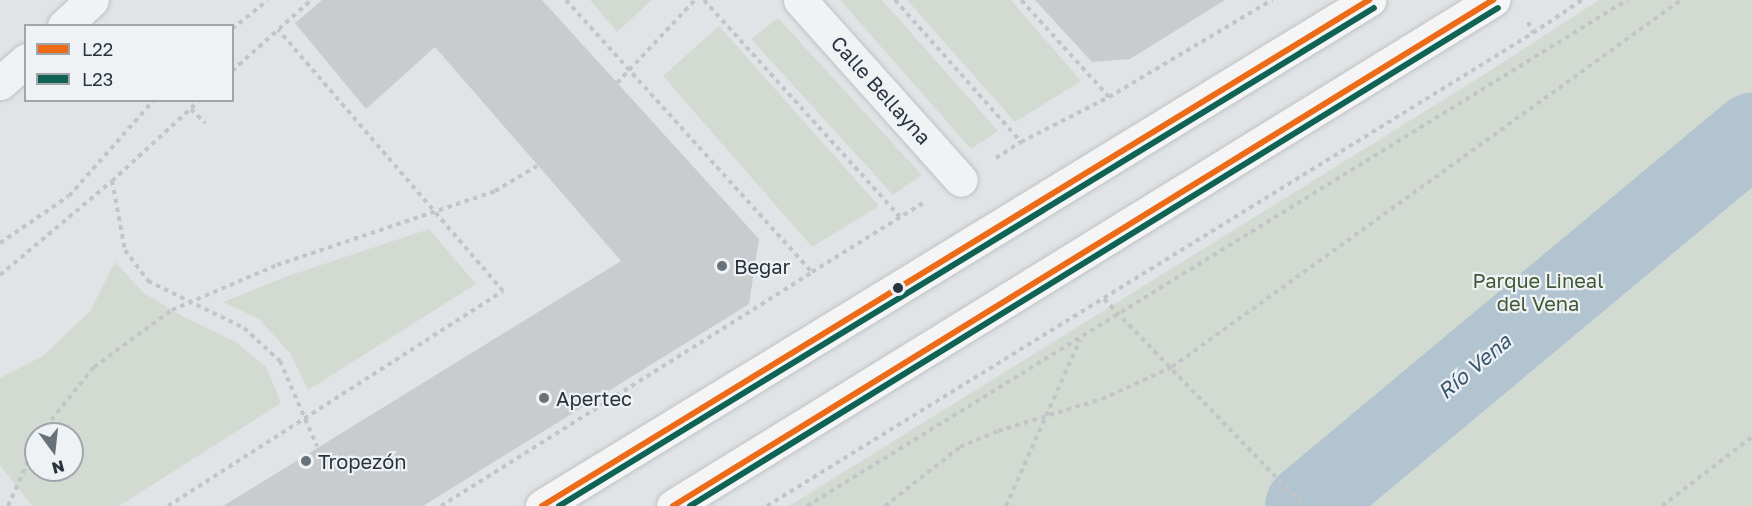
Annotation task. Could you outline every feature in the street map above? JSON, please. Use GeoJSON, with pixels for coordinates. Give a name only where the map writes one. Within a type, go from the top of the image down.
{"type":"FeatureCollection","features":[{"type":"Feature","properties":{"kind":"main road"},"geometry":{"type":"LineString","coordinates":[[542,506],[1369,0]]}},
{"type":"Feature","properties":{"kind":"main road"},"geometry":{"type":"LineString","coordinates":[[673,506],[1493,0]]}},
{"type":"Feature","properties":{"kind":"street"},"geometry":{"type":"LineString","coordinates":[[66,24],[92,0]]}},
{"type":"Feature","properties":{"kind":"street","name":"Calle Bellayna"},"geometry":{"type":"LineString","coordinates":[[800,0],[961,180]]}},
{"type":"Feature","properties":{"kind":"street"},"geometry":{"type":"LineString","coordinates":[[0,83],[24,62]]}},
{"type":"Feature","properties":{"kind":"path"},"geometry":{"type":"LineString","coordinates":[[234,27],[268,0]]}},
{"type":"Feature","properties":{"kind":"path"},"geometry":{"type":"LineString","coordinates":[[234,69],[310,0]]}},
{"type":"Feature","properties":{"kind":"path"},"geometry":{"type":"LineString","coordinates":[[566,0],[812,272]]}},
{"type":"Feature","properties":{"kind":"path"},"geometry":{"type":"LineString","coordinates":[[617,83],[695,0]]}},
{"type":"Feature","properties":{"kind":"path"},"geometry":{"type":"LineString","coordinates":[[704,0],[900,217]]}},
{"type":"Feature","properties":{"kind":"path"},"geometry":{"type":"LineString","coordinates":[[896,0],[1021,142]]}},
{"type":"Feature","properties":{"kind":"path"},"geometry":{"type":"LineString","coordinates":[[1022,0],[1109,97]]}},
{"type":"Feature","properties":{"kind":"path"},"geometry":{"type":"LineString","coordinates":[[441,506],[1021,142],[1109,97],[1272,0]]}},
{"type":"Feature","properties":{"kind":"path"},"geometry":{"type":"LineString","coordinates":[[767,506],[1533,33],[1582,0]]}},
{"type":"Feature","properties":{"kind":"path"},"geometry":{"type":"LineString","coordinates":[[807,506],[1627,0]]}},
{"type":"Feature","properties":{"kind":"path"},"geometry":{"type":"LineString","coordinates":[[885,506],[960,447],[998,430],[1102,399],[1172,367],[1681,0]]}},
{"type":"Feature","properties":{"kind":"path"},"geometry":{"type":"LineString","coordinates":[[1525,16],[1533,33]]}},
{"type":"Feature","properties":{"kind":"path"},"geometry":{"type":"LineString","coordinates":[[168,506],[503,291],[278,29]]}},
{"type":"Feature","properties":{"kind":"path"},"geometry":{"type":"LineString","coordinates":[[0,243],[69,196],[152,102]]}},
{"type":"Feature","properties":{"kind":"path"},"geometry":{"type":"LineString","coordinates":[[0,275],[112,181],[198,102]]}},
{"type":"Feature","properties":{"kind":"path"},"geometry":{"type":"LineString","coordinates":[[191,110],[205,123]]}},
{"type":"Feature","properties":{"kind":"path"},"geometry":{"type":"LineString","coordinates":[[50,422],[94,367],[172,310],[277,265],[436,213],[495,191],[537,166]]}},
{"type":"Feature","properties":{"kind":"path"},"geometry":{"type":"LineString","coordinates":[[112,181],[125,250],[147,281],[244,328],[280,360],[317,446]]}},
{"type":"Feature","properties":{"kind":"path"},"geometry":{"type":"LineString","coordinates":[[1104,299],[1121,314],[1304,506]]}},
{"type":"Feature","properties":{"kind":"path"},"geometry":{"type":"LineString","coordinates":[[1006,506],[1080,339]]}},
{"type":"Feature","properties":{"kind":"path"},"geometry":{"type":"LineString","coordinates":[[1662,506],[1752,437]]}},
{"type":"Feature","properties":{"kind":"path"},"geometry":{"type":"LineString","coordinates":[[8,506],[24,470]]}},
{"type":"Feature","properties":{"kind":"green space"},"geometry":{"type":"Polygon","coordinates":[[[590,0],[652,0],[617,32],[590,0]]]}},
{"type":"Feature","properties":{"kind":"green space"},"geometry":{"type":"Polygon","coordinates":[[[840,0],[882,0],[998,131],[971,149],[840,0]]]}},
{"type":"Feature","properties":{"kind":"green space"},"geometry":{"type":"Polygon","coordinates":[[[907,0],[1011,0],[1081,81],[1015,122],[907,0]]]}},
{"type":"Feature","properties":{"kind":"green space","name":"Parque Lineal del Vena"},"geometry":{"type":"Polygon","coordinates":[[[1599,0],[1752,0],[1752,506],[789,506],[1485,74],[1599,0]]]}},
{"type":"Feature","properties":{"kind":"green space"},"geometry":{"type":"Polygon","coordinates":[[[778,18],[922,175],[893,195],[751,39],[778,18]]]}},
{"type":"Feature","properties":{"kind":"green space"},"geometry":{"type":"Polygon","coordinates":[[[719,26],[879,206],[812,247],[663,76],[719,26]]]}},
{"type":"Feature","properties":{"kind":"green space"},"geometry":{"type":"Polygon","coordinates":[[[429,229],[476,284],[308,390],[290,353],[259,319],[223,302],[285,277],[429,229]]]}},
{"type":"Feature","properties":{"kind":"green space"},"geometry":{"type":"Polygon","coordinates":[[[115,262],[144,293],[184,317],[236,342],[266,367],[281,403],[119,506],[32,506],[0,465],[0,378],[43,356],[90,311],[115,262]]]}},
{"type":"Feature","properties":{"kind":"building"},"geometry":{"type":"Polygon","coordinates":[[[322,0],[542,0],[759,239],[749,304],[423,506],[223,506],[621,261],[435,47],[366,109],[295,23],[322,0]]]}},
{"type":"Feature","properties":{"kind":"building"},"geometry":{"type":"Polygon","coordinates":[[[1035,0],[1225,0],[1130,59],[1092,62],[1035,0]]]}},
{"type":"Feature","properties":{"kind":"waterway","name":"Río Vena"},"geometry":{"type":"LineString","coordinates":[[1306,506],[1752,134]]}},
{"type":"Feature","properties":{"kind":"transit line","name":"L22"},"geometry":{"type":"LineString","coordinates":[[542,506],[1369,0]]}},
{"type":"Feature","properties":{"kind":"transit line","name":"L22"},"geometry":{"type":"LineString","coordinates":[[673,506],[1493,0]]}},
{"type":"Feature","properties":{"kind":"transit line","name":"L23"},"geometry":{"type":"LineString","coordinates":[[559,506],[1374,8]]}},
{"type":"Feature","properties":{"kind":"transit line","name":"L23"},"geometry":{"type":"LineString","coordinates":[[690,506],[1498,8]]}},
{"type":"Feature","properties":{"kind":"place","name":"Begar"},"geometry":{"type":"Point","coordinates":[722,266]}},
{"type":"Feature","properties":{"kind":"place","name":"Apertec"},"geometry":{"type":"Point","coordinates":[544,398]}},
{"type":"Feature","properties":{"kind":"place","name":"Tropezón"},"geometry":{"type":"Point","coordinates":[306,461]}}]}
